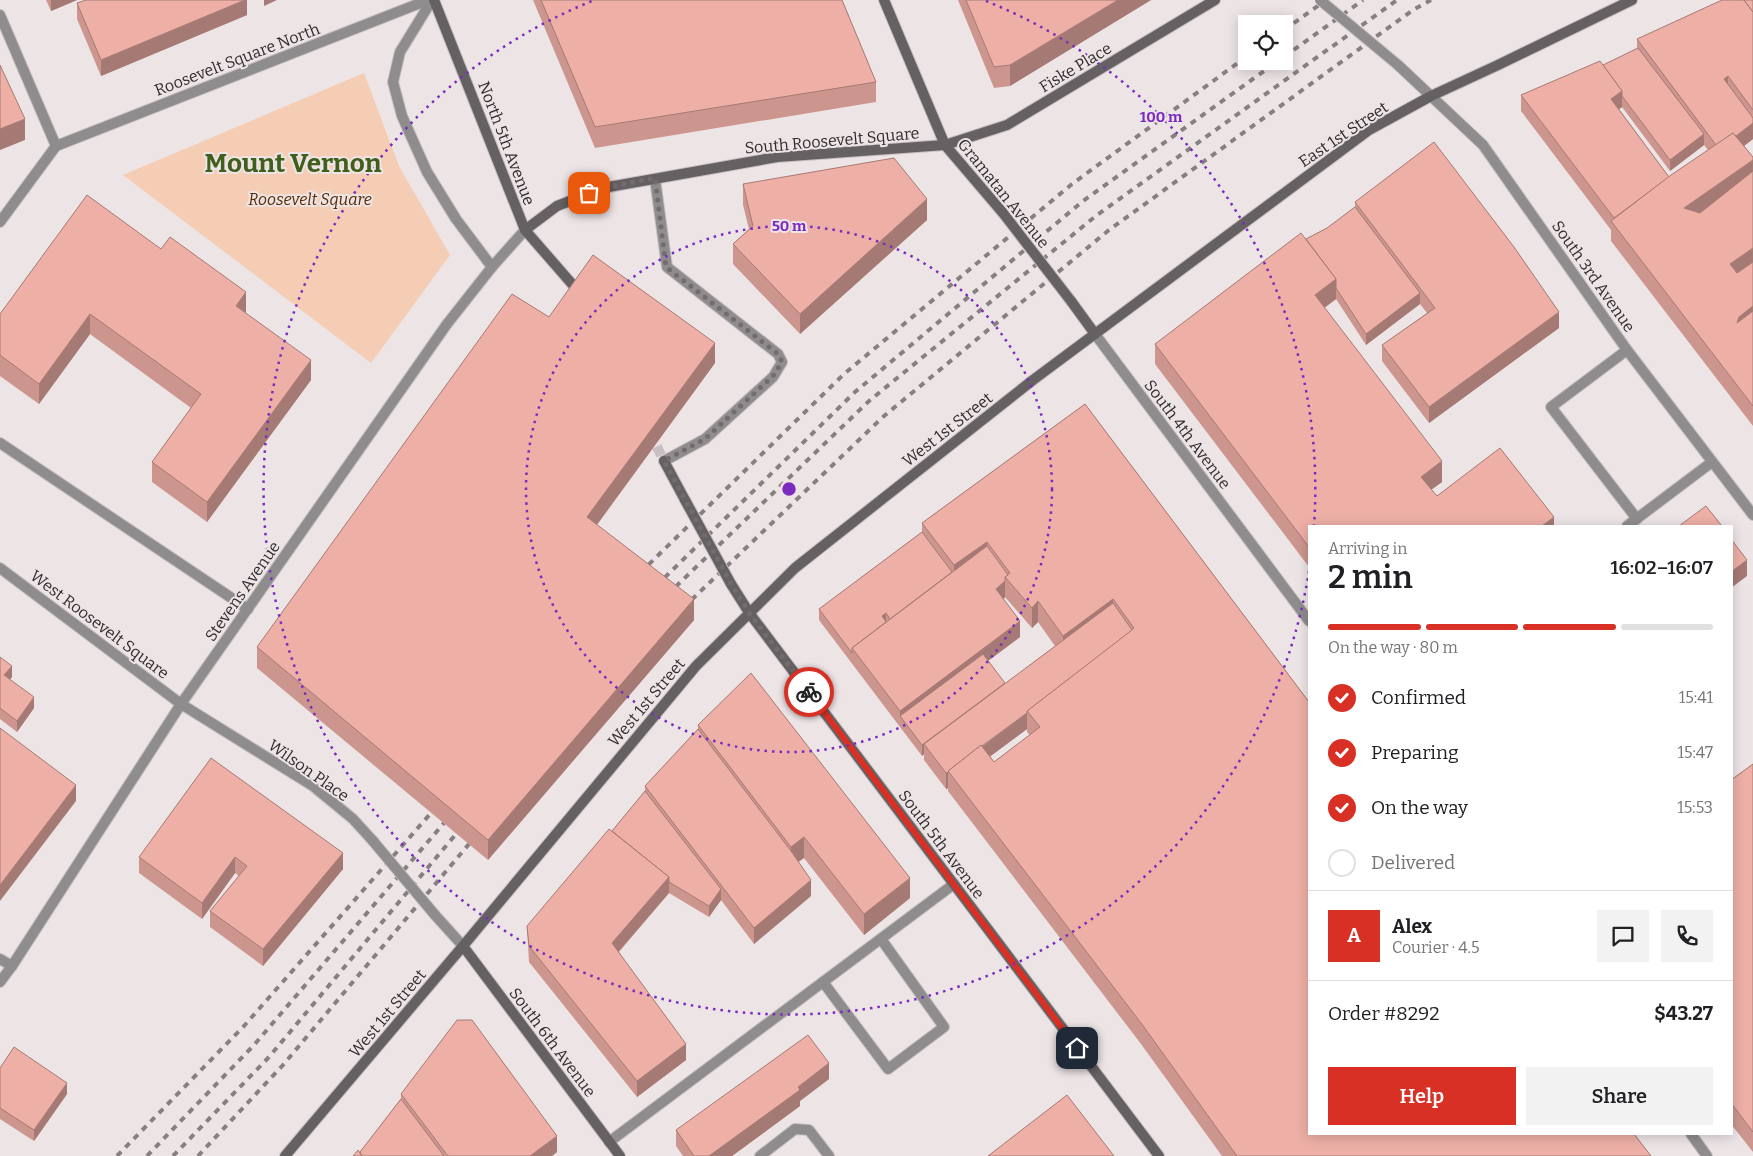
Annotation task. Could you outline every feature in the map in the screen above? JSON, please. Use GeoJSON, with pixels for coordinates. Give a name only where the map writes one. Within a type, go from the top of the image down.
{"type":"FeatureCollection","features":[{"type":"Feature","properties":{"kind":"street","name":"Roosevelt Square North"},"geometry":{"type":"LineString","coordinates":[[56,146],[428,0]]}},
{"type":"Feature","properties":{"kind":"street"},"geometry":{"type":"LineString","coordinates":[[433,0],[400,52],[393,82],[402,116],[427,172],[456,219],[492,267]]}},
{"type":"Feature","properties":{"kind":"street","name":"North 5th Avenue"},"geometry":{"type":"LineString","coordinates":[[433,0],[525,230],[572,284]]}},
{"type":"Feature","properties":{"kind":"street","name":"Gramatan Avenue"},"geometry":{"type":"LineString","coordinates":[[884,0],[945,145],[1003,212],[1044,265]]}},
{"type":"Feature","properties":{"kind":"street","name":"Fiske Place"},"geometry":{"type":"LineString","coordinates":[[945,145],[1007,125],[1215,0]]}},
{"type":"Feature","properties":{"kind":"street","name":"South 3rd Avenue"},"geometry":{"type":"LineString","coordinates":[[1320,0],[1398,65],[1483,144],[1627,350],[1753,515]]}},
{"type":"Feature","properties":{"kind":"street","name":"East 1st Street"},"geometry":{"type":"LineString","coordinates":[[1095,334],[1369,130],[1431,96],[1632,0]]}},
{"type":"Feature","properties":{"kind":"street"},"geometry":{"type":"LineString","coordinates":[[0,15],[56,146],[4,210],[0,222]]}},
{"type":"Feature","properties":{"kind":"street","name":"South Roosevelt Square"},"geometry":{"type":"LineString","coordinates":[[525,230],[557,206],[603,188],[778,156],[945,145]]}},
{"type":"Feature","properties":{"kind":"street","name":"South 5th Avenue"},"geometry":{"type":"LineString","coordinates":[[655,178],[666,267],[778,354],[782,362],[773,376],[705,439],[664,461],[709,545],[750,614],[1159,1156]]}},
{"type":"Feature","properties":{"kind":"street","name":"Stevens Avenue"},"geometry":{"type":"LineString","coordinates":[[0,982],[181,704],[248,608],[447,324],[492,267],[525,230]]}},
{"type":"Feature","properties":{"kind":"street","name":"South 4th Avenue"},"geometry":{"type":"LineString","coordinates":[[1044,265],[1308,620]]}},
{"type":"Feature","properties":{"kind":"street","name":"West 1st Street"},"geometry":{"type":"LineString","coordinates":[[285,1156],[696,666],[795,568],[1095,334]]}},
{"type":"Feature","properties":{"kind":"street"},"geometry":{"type":"LineString","coordinates":[[1627,350],[1551,407],[1637,519]]}},
{"type":"Feature","properties":{"kind":"street"},"geometry":{"type":"LineString","coordinates":[[0,443],[248,608]]}},
{"type":"Feature","properties":{"kind":"street"},"geometry":{"type":"LineString","coordinates":[[1628,525],[1712,462]]}},
{"type":"Feature","properties":{"kind":"street","name":"West Roosevelt Square"},"geometry":{"type":"LineString","coordinates":[[0,568],[181,704]]}},
{"type":"Feature","properties":{"kind":"street","name":"Wilson Place"},"geometry":{"type":"LineString","coordinates":[[181,704],[312,786],[353,819],[463,946]]}},
{"type":"Feature","properties":{"kind":"street"},"geometry":{"type":"LineString","coordinates":[[609,1142],[954,884]]}},
{"type":"Feature","properties":{"kind":"street"},"geometry":{"type":"LineString","coordinates":[[823,982],[888,1069],[930,1038],[944,1027],[881,939]]}},
{"type":"Feature","properties":{"kind":"street","name":"South 6th Avenue"},"geometry":{"type":"LineString","coordinates":[[463,946],[620,1156]]}},
{"type":"Feature","properties":{"kind":"street"},"geometry":{"type":"LineString","coordinates":[[0,959],[12,966]]}},
{"type":"Feature","properties":{"kind":"street"},"geometry":{"type":"LineString","coordinates":[[760,1156],[795,1129],[809,1130],[829,1156]]}},
{"type":"Feature","properties":{"kind":"street"},"geometry":{"type":"LineString","coordinates":[[1691,1135],[1707,1156]]}},
{"type":"Feature","properties":{"kind":"green space","name":"Roosevelt Square"},"geometry":{"type":"Polygon","coordinates":[[[364,73],[399,166],[450,255],[371,363],[123,175],[364,73]]]}},
{"type":"Feature","properties":{"kind":"building"},"geometry":{"type":"Polygon","coordinates":[[[86,0],[245,0],[101,60],[77,3],[86,0]]]}},
{"type":"Feature","properties":{"kind":"building"},"geometry":{"type":"Polygon","coordinates":[[[541,0],[842,0],[876,82],[595,127],[541,0]]]}},
{"type":"Feature","properties":{"kind":"building"},"geometry":{"type":"Polygon","coordinates":[[[966,0],[1118,0],[1010,65],[994,67],[966,0]]]}},
{"type":"Feature","properties":{"kind":"building"},"geometry":{"type":"Polygon","coordinates":[[[1722,0],[1744,0],[1753,12],[1753,110],[1728,76],[1724,79],[1753,118],[1753,123],[1736,136],[1733,133],[1716,145],[1637,39],[1722,0]]]}},
{"type":"Feature","properties":{"kind":"building"},"geometry":{"type":"Polygon","coordinates":[[[1744,0],[1753,0],[1753,12],[1744,0]]]}},
{"type":"Feature","properties":{"kind":"building"},"geometry":{"type":"Polygon","coordinates":[[[1638,48],[1704,134],[1670,160],[1622,96],[1622,91],[1603,65],[1638,48]]]}},
{"type":"Feature","properties":{"kind":"building"},"geometry":{"type":"Polygon","coordinates":[[[1600,61],[1622,91],[1611,99],[1669,177],[1614,218],[1521,95],[1600,61]]]}},
{"type":"Feature","properties":{"kind":"building"},"geometry":{"type":"Polygon","coordinates":[[[0,65],[25,119],[0,129],[0,65]]]}},
{"type":"Feature","properties":{"kind":"building"},"geometry":{"type":"Polygon","coordinates":[[[1733,133],[1753,157],[1753,160],[1684,208],[1700,213],[1753,171],[1753,248],[1730,264],[1737,273],[1753,262],[1753,306],[1739,317],[1737,323],[1753,311],[1753,406],[1611,221],[1671,175],[1733,133]]]}},
{"type":"Feature","properties":{"kind":"building"},"geometry":{"type":"Polygon","coordinates":[[[1434,142],[1514,247],[1559,312],[1429,407],[1382,345],[1435,308],[1355,202],[1434,142]]]}},
{"type":"Feature","properties":{"kind":"building"},"geometry":{"type":"Polygon","coordinates":[[[894,158],[927,199],[800,314],[733,244],[753,226],[743,184],[894,158]]]}},
{"type":"Feature","properties":{"kind":"building"},"geometry":{"type":"Polygon","coordinates":[[[87,195],[161,249],[170,237],[246,292],[236,306],[311,360],[207,502],[152,462],[201,394],[90,314],[39,384],[0,355],[0,314],[87,195]]]}},
{"type":"Feature","properties":{"kind":"building"},"geometry":{"type":"Polygon","coordinates":[[[1355,207],[1420,293],[1366,334],[1336,288],[1336,279],[1306,239],[1327,228],[1355,207]]]}},
{"type":"Feature","properties":{"kind":"building"},"geometry":{"type":"Polygon","coordinates":[[[1301,233],[1336,279],[1315,295],[1442,461],[1421,477],[1437,496],[1500,448],[1554,517],[1543,525],[1308,525],[1308,546],[1155,344],[1301,233]]]}},
{"type":"Feature","properties":{"kind":"building"},"geometry":{"type":"Polygon","coordinates":[[[593,255],[715,343],[587,517],[694,599],[488,840],[257,647],[512,294],[549,317],[593,255]]]}},
{"type":"Feature","properties":{"kind":"building"},"geometry":{"type":"Polygon","coordinates":[[[1085,404],[1308,701],[1308,1135],[1635,1135],[1651,1156],[1237,1156],[1141,1023],[948,771],[981,745],[994,762],[1040,727],[1027,711],[1134,628],[1113,599],[1063,636],[1038,601],[1032,608],[1005,577],[1010,573],[987,542],[954,565],[922,523],[1085,404]]]}},
{"type":"Feature","properties":{"kind":"building"},"geometry":{"type":"Polygon","coordinates":[[[1706,506],[1721,525],[1680,525],[1706,506]]]}},
{"type":"Feature","properties":{"kind":"building"},"geometry":{"type":"Polygon","coordinates":[[[922,532],[952,572],[890,619],[886,613],[882,616],[886,622],[852,648],[852,653],[819,609],[922,532]]]}},
{"type":"Feature","properties":{"kind":"building"},"geometry":{"type":"Polygon","coordinates":[[[1733,542],[1747,560],[1733,570],[1733,542]]]}},
{"type":"Feature","properties":{"kind":"building"},"geometry":{"type":"Polygon","coordinates":[[[987,546],[1008,575],[1005,577],[1005,581],[996,589],[1020,621],[900,711],[852,648],[987,546]]]}},
{"type":"Feature","properties":{"kind":"building"},"geometry":{"type":"Polygon","coordinates":[[[1113,603],[1132,630],[1027,711],[1027,713],[981,745],[946,773],[924,744],[1113,603]]]}},
{"type":"Feature","properties":{"kind":"building"},"geometry":{"type":"Polygon","coordinates":[[[983,654],[1005,683],[922,745],[900,716],[983,654]]]}},
{"type":"Feature","properties":{"kind":"building"},"geometry":{"type":"Polygon","coordinates":[[[0,657],[12,666],[4,675],[34,697],[17,721],[0,708],[0,657]]]}},
{"type":"Feature","properties":{"kind":"building"},"geometry":{"type":"Polygon","coordinates":[[[751,673],[910,878],[864,914],[804,837],[791,847],[698,725],[751,673]]]}},
{"type":"Feature","properties":{"kind":"building"},"geometry":{"type":"Polygon","coordinates":[[[0,728],[76,785],[0,885],[0,728]]]}},
{"type":"Feature","properties":{"kind":"building"},"geometry":{"type":"Polygon","coordinates":[[[698,729],[811,880],[754,928],[645,786],[698,729]]]}},
{"type":"Feature","properties":{"kind":"building"},"geometry":{"type":"Polygon","coordinates":[[[211,758],[343,853],[263,949],[210,911],[247,866],[235,857],[202,903],[139,857],[211,758]]]}},
{"type":"Feature","properties":{"kind":"building"},"geometry":{"type":"Polygon","coordinates":[[[1753,764],[1753,1132],[1733,1106],[1733,779],[1753,764]]]}},
{"type":"Feature","properties":{"kind":"building"},"geometry":{"type":"Polygon","coordinates":[[[645,791],[721,889],[709,906],[669,882],[669,877],[612,831],[645,791]]]}},
{"type":"Feature","properties":{"kind":"building"},"geometry":{"type":"Polygon","coordinates":[[[609,829],[669,877],[612,943],[686,1044],[637,1081],[529,946],[527,926],[609,829]]]}},
{"type":"Feature","properties":{"kind":"building"},"geometry":{"type":"Polygon","coordinates":[[[457,1020],[472,1020],[557,1136],[530,1156],[448,1156],[401,1094],[457,1020]]]}},
{"type":"Feature","properties":{"kind":"building"},"geometry":{"type":"Polygon","coordinates":[[[808,1035],[829,1063],[798,1087],[800,1090],[709,1156],[694,1156],[676,1130],[808,1035]]]}},
{"type":"Feature","properties":{"kind":"building"},"geometry":{"type":"Polygon","coordinates":[[[14,1047],[67,1083],[34,1130],[0,1108],[0,1068],[14,1047]]]}},
{"type":"Feature","properties":{"kind":"building"},"geometry":{"type":"Polygon","coordinates":[[[1067,1095],[1114,1156],[988,1156],[1067,1095]]]}},
{"type":"Feature","properties":{"kind":"building"},"geometry":{"type":"Polygon","coordinates":[[[401,1099],[444,1156],[362,1156],[360,1152],[401,1099]]]}},
{"type":"Feature","properties":{"kind":"building"},"geometry":{"type":"Polygon","coordinates":[[[358,1150],[362,1156],[353,1156],[358,1150]]]}},
{"type":"Feature","properties":{"kind":"tunnel"},"geometry":{"type":"LineString","coordinates":[[650,433],[664,461]]}},
{"type":"Feature","properties":{"kind":"railway"},"geometry":{"type":"LineString","coordinates":[[1293,24],[1326,0]]}},
{"type":"Feature","properties":{"kind":"railway"},"geometry":{"type":"LineString","coordinates":[[1293,51],[1363,0]]}},
{"type":"Feature","properties":{"kind":"railway"},"geometry":{"type":"LineString","coordinates":[[667,595],[869,401],[1097,215],[1397,0]]}},
{"type":"Feature","properties":{"kind":"railway"},"geometry":{"type":"LineString","coordinates":[[683,608],[884,416],[1109,230],[1413,10],[1431,0]]}},
{"type":"Feature","properties":{"kind":"railway"},"geometry":{"type":"LineString","coordinates":[[640,573],[844,374],[1072,184],[1238,63]]}},
{"type":"Feature","properties":{"kind":"railway"},"geometry":{"type":"LineString","coordinates":[[656,586],[855,392],[1083,201],[1265,70]]}},
{"type":"Feature","properties":{"kind":"railway"},"geometry":{"type":"LineString","coordinates":[[117,1156],[244,1026],[431,813]]}},
{"type":"Feature","properties":{"kind":"railway"},"geometry":{"type":"LineString","coordinates":[[147,1156],[254,1045],[444,823]]}},
{"type":"Feature","properties":{"kind":"railway"},"geometry":{"type":"LineString","coordinates":[[173,1156],[269,1057],[456,834]]}},
{"type":"Feature","properties":{"kind":"railway"},"geometry":{"type":"LineString","coordinates":[[198,1156],[283,1065],[469,844]]}},
{"type":"Feature","properties":{"kind":"way so far"},"geometry":{"type":"LineString","coordinates":[[589,193],[603,188],[655,178],[666,267],[778,354],[782,362],[773,376],[705,439],[664,461],[731,584],[750,614],[809,692]]}},
{"type":"Feature","properties":{"kind":"district","name":"Mount Vernon"},"geometry":{"type":"Point","coordinates":[293,163]}},
{"type":"Feature","properties":{"kind":"route"},"geometry":{"type":"LineString","coordinates":[[809,692],[1077,1048]]}}]}
